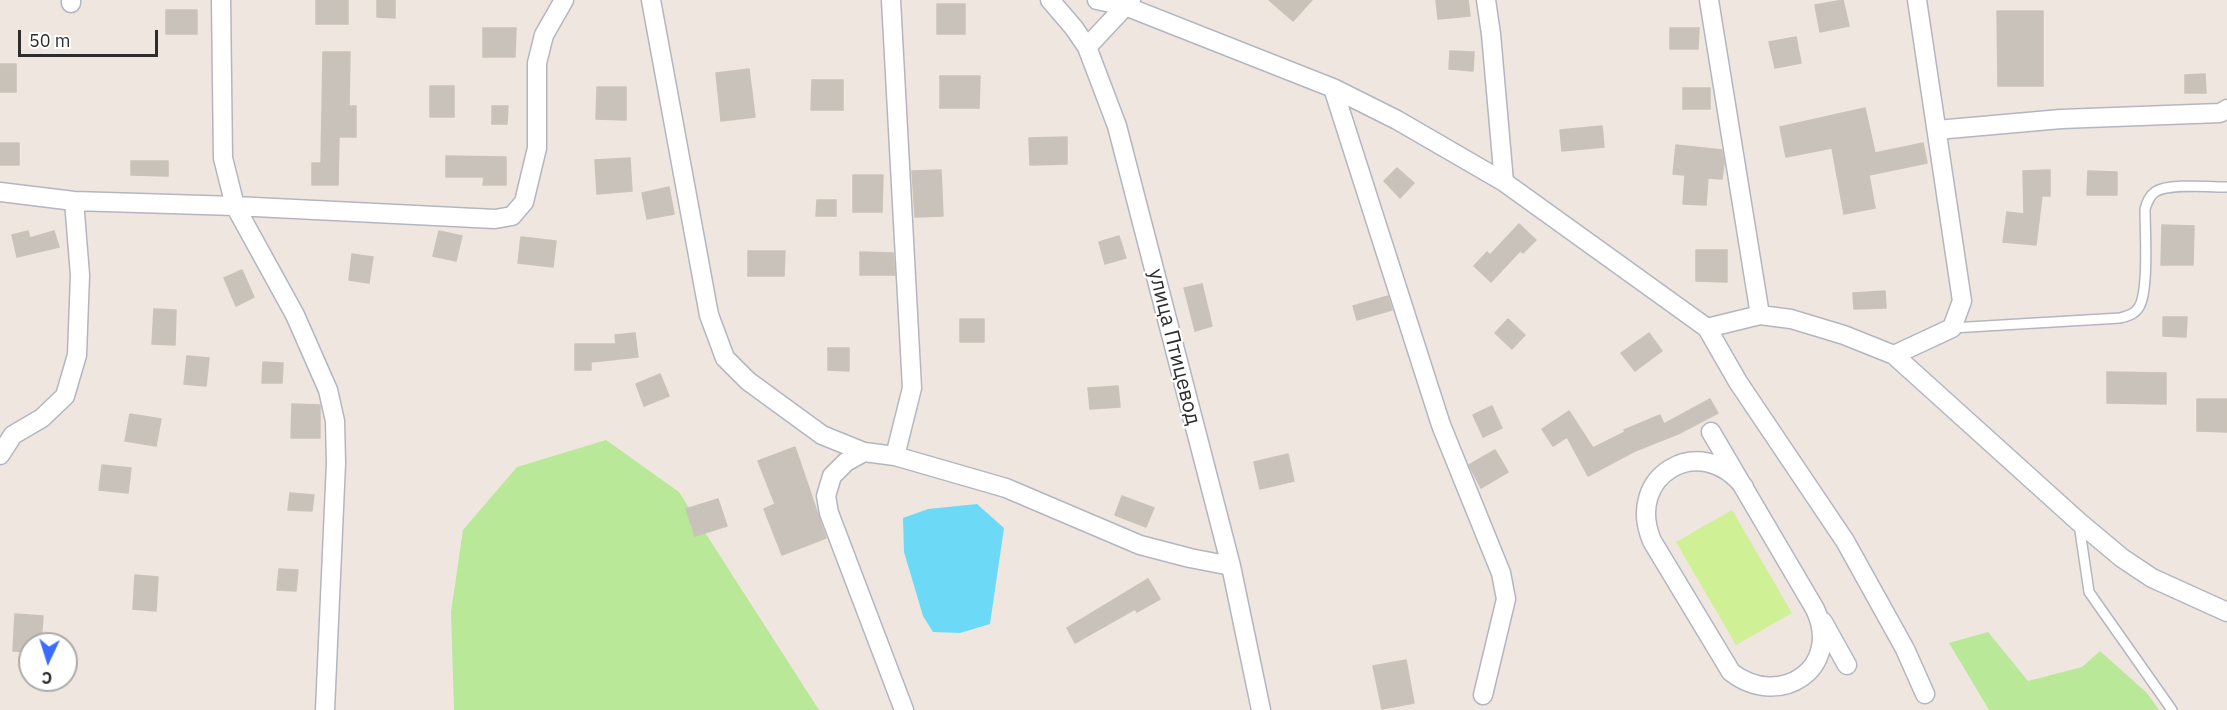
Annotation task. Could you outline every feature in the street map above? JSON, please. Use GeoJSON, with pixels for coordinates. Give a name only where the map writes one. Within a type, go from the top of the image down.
{"type":"FeatureCollection","features":[{"type":"Feature","properties":{"kind":"street"},"geometry":{"type":"LineString","coordinates":[[221,0],[223,158],[235,206],[295,315],[328,390],[335,421],[336,463],[325,710]]}},
{"type":"Feature","properties":{"kind":"street"},"geometry":{"type":"LineString","coordinates":[[0,192],[74,201],[235,206],[495,219],[512,216],[524,202],[537,148],[537,63],[544,35],[564,0]]}},
{"type":"Feature","properties":{"kind":"street"},"geometry":{"type":"LineString","coordinates":[[651,0],[709,315],[724,358],[756,387],[822,435],[864,452],[895,456],[1006,488],[1140,545],[1230,566]]}},
{"type":"Feature","properties":{"kind":"street"},"geometry":{"type":"LineString","coordinates":[[891,0],[912,388],[895,456]]}},
{"type":"Feature","properties":{"kind":"street","name":"улица Птицевод"},"geometry":{"type":"LineString","coordinates":[[1050,0],[1087,47],[1117,126],[1230,566],[1261,710]]}},
{"type":"Feature","properties":{"kind":"street"},"geometry":{"type":"LineString","coordinates":[[1097,0],[1128,3],[1334,88],[1397,120],[1504,182],[1707,328],[1738,382],[1845,541],[1905,650],[1925,694]]}},
{"type":"Feature","properties":{"kind":"street"},"geometry":{"type":"LineString","coordinates":[[1486,0],[1504,182]]}},
{"type":"Feature","properties":{"kind":"street"},"geometry":{"type":"LineString","coordinates":[[1708,0],[1760,315]]}},
{"type":"Feature","properties":{"kind":"street"},"geometry":{"type":"LineString","coordinates":[[1894,355],[1952,328],[1962,301],[1917,0]]}},
{"type":"Feature","properties":{"kind":"street"},"geometry":{"type":"LineString","coordinates":[[1087,47],[1128,3]]}},
{"type":"Feature","properties":{"kind":"street"},"geometry":{"type":"LineString","coordinates":[[1334,88],[1441,424],[1501,573],[1506,599],[1483,695]]}},
{"type":"Feature","properties":{"kind":"street"},"geometry":{"type":"LineString","coordinates":[[1937,130],[2061,119],[2220,113],[2227,109]]}},
{"type":"Feature","properties":{"kind":"street"},"geometry":{"type":"LineString","coordinates":[[0,455],[13,435],[42,418],[65,396],[77,355],[80,274],[74,201]]}},
{"type":"Feature","properties":{"kind":"street"},"geometry":{"type":"LineString","coordinates":[[1707,328],[1760,315],[1802,322],[1844,335],[1894,355],[2122,558],[2152,578],[2227,612]]}},
{"type":"Feature","properties":{"kind":"street"},"geometry":{"type":"LineString","coordinates":[[1711,432],[1847,665]]}},
{"type":"Feature","properties":{"kind":"street"},"geometry":{"type":"LineString","coordinates":[[864,452],[846,462],[832,476],[826,496],[829,513],[904,710]]}},
{"type":"Feature","properties":{"kind":"street"},"geometry":{"type":"LineString","coordinates":[[1744,487],[1737,478],[1717,465],[1694,461],[1671,468],[1654,484],[1645,506],[1645,518],[1652,541],[1724,663],[1731,672],[1750,686],[1774,689],[1785,687],[1806,675],[1819,655],[1822,644],[1820,620],[1815,609]]}},
{"type":"Feature","properties":{"kind":"lane"},"geometry":{"type":"LineString","coordinates":[[1952,328],[2120,318],[2132,315],[2139,307],[2144,293],[2145,209],[2149,198],[2155,192],[2167,188],[2227,187]]}},
{"type":"Feature","properties":{"kind":"lane"},"geometry":{"type":"LineString","coordinates":[[2079,522],[2090,592],[2172,710]]}},
{"type":"Feature","properties":{"kind":"green space"},"geometry":{"type":"Polygon","coordinates":[[[606,440],[679,492],[819,710],[454,710],[451,612],[463,530],[517,467],[606,440]]]}},
{"type":"Feature","properties":{"kind":"green space"},"geometry":{"type":"Polygon","coordinates":[[[1732,510],[1792,613],[1736,645],[1676,542],[1732,510]]]}},
{"type":"Feature","properties":{"kind":"green space"},"geometry":{"type":"Polygon","coordinates":[[[1988,632],[2028,681],[2082,667],[2100,651],[2147,693],[2159,710],[1989,710],[1949,643],[1988,632]]]}},
{"type":"Feature","properties":{"kind":"water"},"geometry":{"type":"Polygon","coordinates":[[[977,504],[1004,528],[990,624],[960,633],[933,632],[923,616],[904,552],[903,518],[928,509],[977,504]]]}},
{"type":"Feature","properties":{"kind":"building"},"geometry":{"type":"Polygon","coordinates":[[[316,0],[348,0],[348,24],[316,24],[316,0]]]}},
{"type":"Feature","properties":{"kind":"building"},"geometry":{"type":"Polygon","coordinates":[[[377,0],[395,0],[395,18],[377,17],[377,0]]]}},
{"type":"Feature","properties":{"kind":"building"},"geometry":{"type":"Polygon","coordinates":[[[1269,0],[1312,0],[1293,21],[1269,0]]]}},
{"type":"Feature","properties":{"kind":"building"},"geometry":{"type":"Polygon","coordinates":[[[1436,0],[1468,0],[1470,16],[1438,19],[1436,0]]]}},
{"type":"Feature","properties":{"kind":"building"},"geometry":{"type":"Polygon","coordinates":[[[1843,0],[1849,26],[1820,32],[1815,5],[1843,0]]]}},
{"type":"Feature","properties":{"kind":"building"},"geometry":{"type":"Polygon","coordinates":[[[937,4],[965,4],[965,34],[937,34],[937,4]]]}},
{"type":"Feature","properties":{"kind":"building"},"geometry":{"type":"Polygon","coordinates":[[[166,10],[197,10],[197,34],[166,34],[166,10]]]}},
{"type":"Feature","properties":{"kind":"building"},"geometry":{"type":"Polygon","coordinates":[[[1997,11],[2043,11],[2043,86],[1998,86],[1997,11]]]}},
{"type":"Feature","properties":{"kind":"building"},"geometry":{"type":"Polygon","coordinates":[[[483,28],[516,28],[515,57],[483,57],[483,28]]]}},
{"type":"Feature","properties":{"kind":"building"},"geometry":{"type":"Polygon","coordinates":[[[1670,28],[1699,28],[1698,49],[1670,49],[1670,28]]]}},
{"type":"Feature","properties":{"kind":"building"},"geometry":{"type":"Polygon","coordinates":[[[1796,37],[1801,63],[1775,68],[1769,42],[1796,37]]]}},
{"type":"Feature","properties":{"kind":"building"},"geometry":{"type":"Polygon","coordinates":[[[1450,51],[1474,52],[1473,71],[1449,69],[1450,51]]]}},
{"type":"Feature","properties":{"kind":"building"},"geometry":{"type":"Polygon","coordinates":[[[323,52],[350,52],[349,106],[356,106],[356,137],[339,137],[338,185],[312,185],[312,163],[321,163],[323,52]]]}},
{"type":"Feature","properties":{"kind":"building"},"geometry":{"type":"Polygon","coordinates":[[[0,64],[16,64],[16,92],[0,92],[0,64]]]}},
{"type":"Feature","properties":{"kind":"building"},"geometry":{"type":"Polygon","coordinates":[[[749,69],[755,117],[721,121],[716,73],[749,69]]]}},
{"type":"Feature","properties":{"kind":"building"},"geometry":{"type":"Polygon","coordinates":[[[2205,74],[2206,93],[2185,93],[2185,75],[2205,74]]]}},
{"type":"Feature","properties":{"kind":"building"},"geometry":{"type":"Polygon","coordinates":[[[940,76],[980,76],[979,108],[940,108],[940,76]]]}},
{"type":"Feature","properties":{"kind":"building"},"geometry":{"type":"Polygon","coordinates":[[[812,80],[843,80],[843,110],[811,110],[812,80]]]}},
{"type":"Feature","properties":{"kind":"building"},"geometry":{"type":"Polygon","coordinates":[[[430,86],[454,86],[454,117],[430,117],[430,86]]]}},
{"type":"Feature","properties":{"kind":"building"},"geometry":{"type":"Polygon","coordinates":[[[597,87],[626,87],[626,120],[596,119],[597,87]]]}},
{"type":"Feature","properties":{"kind":"building"},"geometry":{"type":"Polygon","coordinates":[[[1683,88],[1710,88],[1710,109],[1683,109],[1683,88]]]}},
{"type":"Feature","properties":{"kind":"building"},"geometry":{"type":"Polygon","coordinates":[[[492,106],[508,106],[507,124],[492,124],[492,106]]]}},
{"type":"Feature","properties":{"kind":"building"},"geometry":{"type":"Polygon","coordinates":[[[1865,108],[1875,153],[1923,143],[1927,163],[1869,175],[1875,208],[1844,214],[1832,148],[1786,157],[1780,127],[1865,108]]]}},
{"type":"Feature","properties":{"kind":"building"},"geometry":{"type":"Polygon","coordinates":[[[1602,126],[1604,147],[1562,151],[1560,130],[1602,126]]]}},
{"type":"Feature","properties":{"kind":"building"},"geometry":{"type":"Polygon","coordinates":[[[1067,137],[1067,164],[1030,165],[1029,138],[1067,137]]]}},
{"type":"Feature","properties":{"kind":"building"},"geometry":{"type":"Polygon","coordinates":[[[0,143],[19,143],[19,165],[0,165],[0,143]]]}},
{"type":"Feature","properties":{"kind":"building"},"geometry":{"type":"Polygon","coordinates":[[[1676,145],[1722,150],[1724,164],[1722,179],[1708,178],[1706,205],[1683,204],[1685,175],[1673,174],[1676,145]]]}},
{"type":"Feature","properties":{"kind":"building"},"geometry":{"type":"Polygon","coordinates":[[[446,156],[506,157],[506,185],[483,185],[484,177],[446,177],[446,156]]]}},
{"type":"Feature","properties":{"kind":"building"},"geometry":{"type":"Polygon","coordinates":[[[630,158],[632,191],[597,194],[595,160],[630,158]]]}},
{"type":"Feature","properties":{"kind":"building"},"geometry":{"type":"Polygon","coordinates":[[[131,161],[168,161],[168,176],[131,175],[131,161]]]}},
{"type":"Feature","properties":{"kind":"building"},"geometry":{"type":"Polygon","coordinates":[[[1397,168],[1414,183],[1400,198],[1384,181],[1397,168]]]}},
{"type":"Feature","properties":{"kind":"building"},"geometry":{"type":"Polygon","coordinates":[[[941,170],[943,216],[915,217],[912,171],[941,170]]]}},
{"type":"Feature","properties":{"kind":"building"},"geometry":{"type":"Polygon","coordinates":[[[2050,170],[2050,196],[2042,196],[2036,245],[2003,242],[2007,212],[2024,214],[2023,171],[2050,170]]]}},
{"type":"Feature","properties":{"kind":"building"},"geometry":{"type":"Polygon","coordinates":[[[2088,171],[2117,172],[2117,195],[2087,195],[2088,171]]]}},
{"type":"Feature","properties":{"kind":"building"},"geometry":{"type":"Polygon","coordinates":[[[853,175],[883,175],[882,212],[853,212],[853,175]]]}},
{"type":"Feature","properties":{"kind":"building"},"geometry":{"type":"Polygon","coordinates":[[[669,187],[674,214],[647,219],[642,193],[669,187]]]}},
{"type":"Feature","properties":{"kind":"building"},"geometry":{"type":"Polygon","coordinates":[[[817,200],[836,200],[836,216],[816,216],[817,200]]]}},
{"type":"Feature","properties":{"kind":"building"},"geometry":{"type":"Polygon","coordinates":[[[1519,224],[1536,240],[1523,253],[1520,251],[1491,282],[1474,266],[1487,252],[1490,255],[1519,224]]]}},
{"type":"Feature","properties":{"kind":"building"},"geometry":{"type":"Polygon","coordinates":[[[2162,225],[2194,226],[2193,265],[2161,265],[2162,225]]]}},
{"type":"Feature","properties":{"kind":"building"},"geometry":{"type":"Polygon","coordinates":[[[28,231],[30,238],[54,231],[59,247],[17,257],[12,235],[28,231]]]}},
{"type":"Feature","properties":{"kind":"building"},"geometry":{"type":"Polygon","coordinates":[[[439,231],[462,236],[456,261],[433,256],[439,231]]]}},
{"type":"Feature","properties":{"kind":"building"},"geometry":{"type":"Polygon","coordinates":[[[1119,236],[1126,258],[1105,264],[1099,242],[1119,236]]]}},
{"type":"Feature","properties":{"kind":"building"},"geometry":{"type":"Polygon","coordinates":[[[521,237],[556,241],[553,267],[518,263],[521,237]]]}},
{"type":"Feature","properties":{"kind":"building"},"geometry":{"type":"Polygon","coordinates":[[[1696,250],[1727,250],[1727,282],[1696,281],[1696,250]]]}},
{"type":"Feature","properties":{"kind":"building"},"geometry":{"type":"Polygon","coordinates":[[[748,251],[785,251],[784,276],[748,276],[748,251]]]}},
{"type":"Feature","properties":{"kind":"building"},"geometry":{"type":"Polygon","coordinates":[[[860,252],[893,253],[895,275],[860,275],[860,252]]]}},
{"type":"Feature","properties":{"kind":"building"},"geometry":{"type":"Polygon","coordinates":[[[352,254],[373,257],[369,283],[349,280],[352,254]]]}},
{"type":"Feature","properties":{"kind":"building"},"geometry":{"type":"Polygon","coordinates":[[[242,270],[254,297],[236,306],[224,278],[242,270]]]}},
{"type":"Feature","properties":{"kind":"building"},"geometry":{"type":"Polygon","coordinates":[[[1202,284],[1212,326],[1195,331],[1184,288],[1202,284]]]}},
{"type":"Feature","properties":{"kind":"building"},"geometry":{"type":"Polygon","coordinates":[[[1885,291],[1886,308],[1854,309],[1853,293],[1885,291]]]}},
{"type":"Feature","properties":{"kind":"building"},"geometry":{"type":"Polygon","coordinates":[[[1388,296],[1392,310],[1357,320],[1353,306],[1388,296]]]}},
{"type":"Feature","properties":{"kind":"building"},"geometry":{"type":"Polygon","coordinates":[[[154,309],[176,310],[175,345],[152,344],[154,309]]]}},
{"type":"Feature","properties":{"kind":"building"},"geometry":{"type":"Polygon","coordinates":[[[2163,317],[2187,317],[2186,337],[2163,336],[2163,317]]]}},
{"type":"Feature","properties":{"kind":"building"},"geometry":{"type":"Polygon","coordinates":[[[960,319],[984,319],[984,342],[960,342],[960,319]]]}},
{"type":"Feature","properties":{"kind":"building"},"geometry":{"type":"Polygon","coordinates":[[[1508,319],[1525,335],[1512,349],[1495,333],[1508,319]]]}},
{"type":"Feature","properties":{"kind":"building"},"geometry":{"type":"Polygon","coordinates":[[[635,333],[638,357],[591,362],[591,370],[575,370],[575,344],[616,344],[615,335],[635,333]]]}},
{"type":"Feature","properties":{"kind":"building"},"geometry":{"type":"Polygon","coordinates":[[[1649,333],[1662,351],[1635,371],[1621,353],[1649,333]]]}},
{"type":"Feature","properties":{"kind":"building"},"geometry":{"type":"Polygon","coordinates":[[[828,348],[849,348],[849,371],[828,370],[828,348]]]}},
{"type":"Feature","properties":{"kind":"building"},"geometry":{"type":"Polygon","coordinates":[[[187,356],[209,358],[206,386],[184,384],[187,356]]]}},
{"type":"Feature","properties":{"kind":"building"},"geometry":{"type":"Polygon","coordinates":[[[263,362],[283,363],[282,383],[262,383],[263,362]]]}},
{"type":"Feature","properties":{"kind":"building"},"geometry":{"type":"Polygon","coordinates":[[[2107,372],[2166,373],[2166,404],[2107,403],[2107,372]]]}},
{"type":"Feature","properties":{"kind":"building"},"geometry":{"type":"Polygon","coordinates":[[[660,374],[669,396],[644,406],[636,384],[660,374]]]}},
{"type":"Feature","properties":{"kind":"building"},"geometry":{"type":"Polygon","coordinates":[[[1118,386],[1120,407],[1090,409],[1088,388],[1118,386]]]}},
{"type":"Feature","properties":{"kind":"building"},"geometry":{"type":"Polygon","coordinates":[[[1710,399],[1718,413],[1678,434],[1635,451],[1588,476],[1567,437],[1553,446],[1542,429],[1569,411],[1593,448],[1625,432],[1624,430],[1660,415],[1664,424],[1710,399]]]}},
{"type":"Feature","properties":{"kind":"building"},"geometry":{"type":"Polygon","coordinates":[[[2197,399],[2227,399],[2227,432],[2197,431],[2197,399]]]}},
{"type":"Feature","properties":{"kind":"building"},"geometry":{"type":"Polygon","coordinates":[[[292,404],[320,405],[320,438],[291,438],[292,404]]]}},
{"type":"Feature","properties":{"kind":"building"},"geometry":{"type":"Polygon","coordinates":[[[1492,406],[1502,428],[1483,437],[1473,415],[1492,406]]]}},
{"type":"Feature","properties":{"kind":"building"},"geometry":{"type":"Polygon","coordinates":[[[130,414],[161,419],[156,446],[125,441],[130,414]]]}},
{"type":"Feature","properties":{"kind":"building"},"geometry":{"type":"Polygon","coordinates":[[[795,447],[826,538],[782,555],[764,509],[775,504],[758,461],[795,447]]]}},
{"type":"Feature","properties":{"kind":"building"},"geometry":{"type":"Polygon","coordinates":[[[1495,450],[1508,472],[1481,488],[1469,465],[1495,450]]]}},
{"type":"Feature","properties":{"kind":"building"},"geometry":{"type":"Polygon","coordinates":[[[1288,454],[1294,481],[1260,489],[1254,462],[1288,454]]]}},
{"type":"Feature","properties":{"kind":"building"},"geometry":{"type":"Polygon","coordinates":[[[102,465],[131,468],[128,493],[99,490],[102,465]]]}},
{"type":"Feature","properties":{"kind":"building"},"geometry":{"type":"Polygon","coordinates":[[[290,493],[314,495],[312,511],[288,510],[290,493]]]}},
{"type":"Feature","properties":{"kind":"building"},"geometry":{"type":"Polygon","coordinates":[[[1122,496],[1154,508],[1146,527],[1115,515],[1122,496]]]}},
{"type":"Feature","properties":{"kind":"building"},"geometry":{"type":"Polygon","coordinates":[[[718,499],[727,526],[695,536],[686,509],[718,499]]]}},
{"type":"Feature","properties":{"kind":"building"},"geometry":{"type":"Polygon","coordinates":[[[279,569],[298,570],[296,591],[277,590],[279,569]]]}},
{"type":"Feature","properties":{"kind":"building"},"geometry":{"type":"Polygon","coordinates":[[[135,575],[158,577],[156,611],[133,609],[135,575]]]}},
{"type":"Feature","properties":{"kind":"building"},"geometry":{"type":"Polygon","coordinates":[[[1148,579],[1160,599],[1137,612],[1135,609],[1075,643],[1067,628],[1148,579]]]}},
{"type":"Feature","properties":{"kind":"building"},"geometry":{"type":"Polygon","coordinates":[[[15,614],[43,616],[42,632],[18,632],[18,651],[13,651],[15,614]]]}},
{"type":"Feature","properties":{"kind":"building"},"geometry":{"type":"Polygon","coordinates":[[[1406,660],[1414,703],[1382,709],[1373,666],[1406,660]]]}}]}
